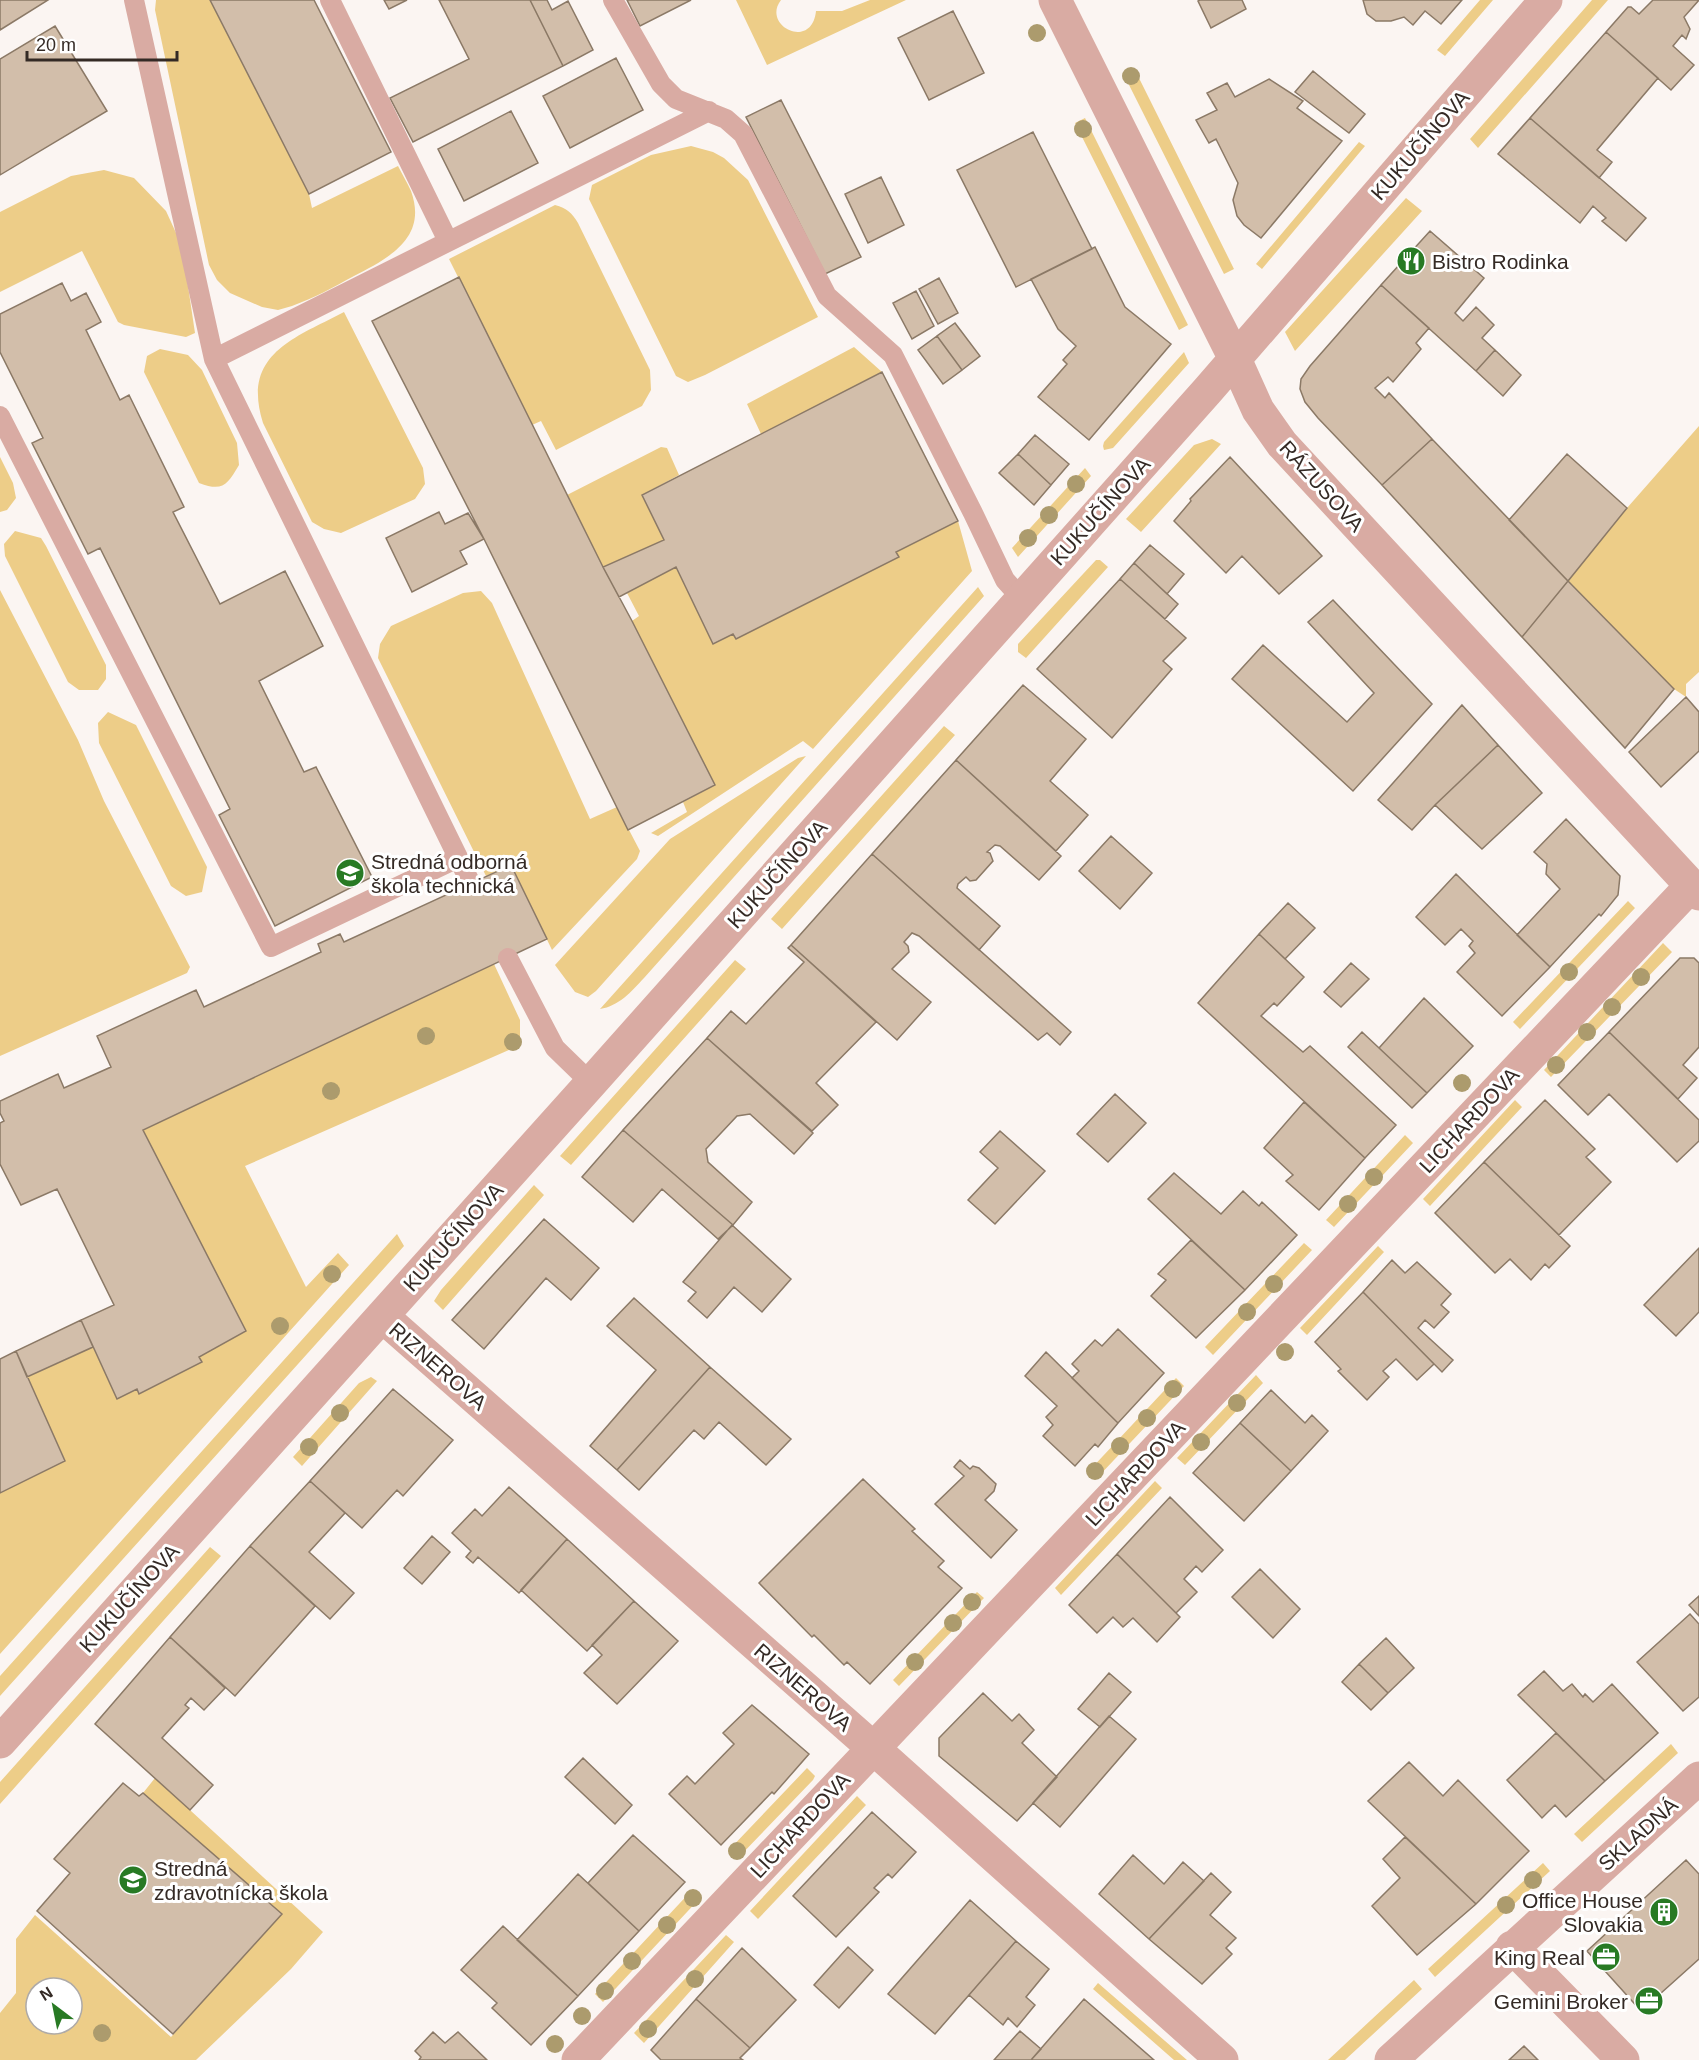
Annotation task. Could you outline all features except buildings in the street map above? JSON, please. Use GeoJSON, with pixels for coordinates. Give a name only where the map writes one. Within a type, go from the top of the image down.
{"type":"FeatureCollection","features":[{"type":"Feature","properties":{"kind":"street","name":"RÁZUSOVA"},"geometry":{"type":"LineString","coordinates":[[1055,0],[1235,358],[1258,410],[1282,444],[1696,885]]}},
{"type":"Feature","properties":{"kind":"street","name":"KUKUČÍNOVA"},"geometry":{"type":"LineString","coordinates":[[0,1742],[1022,599],[1546,0]]}},
{"type":"Feature","properties":{"kind":"street","name":"LICHARDOVA"},"geometry":{"type":"LineString","coordinates":[[578,2060],[1696,885]]}},
{"type":"Feature","properties":{"kind":"street","name":"RIZNEROVA"},"geometry":{"type":"LineString","coordinates":[[382,1316],[873,1748],[1222,2060]]}},
{"type":"Feature","properties":{"kind":"street","name":"SKLADNÁ"},"geometry":{"type":"LineString","coordinates":[[1391,2060],[1699,1778]]}},
{"type":"Feature","properties":{"kind":"street"},"geometry":{"type":"LineString","coordinates":[[1512,1947],[1623,2060]]}},
{"type":"Feature","properties":{"kind":"lane"},"geometry":{"type":"LineString","coordinates":[[134,0],[214,359],[471,884]]}},
{"type":"Feature","properties":{"kind":"lane"},"geometry":{"type":"LineString","coordinates":[[330,0],[448,242]]}},
{"type":"Feature","properties":{"kind":"lane"},"geometry":{"type":"LineString","coordinates":[[613,0],[661,84],[676,99],[726,119],[743,134],[827,296],[893,355],[1005,580],[1022,599]]}},
{"type":"Feature","properties":{"kind":"lane"},"geometry":{"type":"LineString","coordinates":[[214,359],[709,111]]}},
{"type":"Feature","properties":{"kind":"lane"},"geometry":{"type":"LineString","coordinates":[[0,416],[271,946],[459,858]]}},
{"type":"Feature","properties":{"kind":"lane"},"geometry":{"type":"LineString","coordinates":[[508,958],[555,1048],[591,1083]]}},
{"type":"Feature","properties":{"kind":"shaded area"},"geometry":{"type":"Polygon","coordinates":[[[156,0],[210,0],[309,194],[312,208],[398,166],[411,191],[415,207],[414,222],[410,234],[392,254],[331,288],[300,303],[278,310],[262,307],[230,293],[217,280],[209,265],[155,10],[156,0]]]}},
{"type":"Feature","properties":{"kind":"shaded area"},"geometry":{"type":"Polygon","coordinates":[[[736,0],[781,0],[777,18],[789,30],[798,32],[806,30],[813,23],[816,11],[842,11],[870,0],[906,0],[767,65],[736,0]]]}},
{"type":"Feature","properties":{"kind":"shaded area"},"geometry":{"type":"Polygon","coordinates":[[[1480,0],[1493,0],[1445,56],[1437,50],[1480,0]]]}},
{"type":"Feature","properties":{"kind":"shaded area"},"geometry":{"type":"Polygon","coordinates":[[[1592,0],[1608,0],[1478,148],[1470,139],[1592,0]]]}},
{"type":"Feature","properties":{"kind":"shaded area"},"geometry":{"type":"Polygon","coordinates":[[[1134,68],[1234,269],[1224,274],[1123,73],[1134,68]]]}},
{"type":"Feature","properties":{"kind":"shaded area"},"geometry":{"type":"Polygon","coordinates":[[[1085,118],[1188,325],[1179,330],[1075,123],[1085,118]]]}},
{"type":"Feature","properties":{"kind":"shaded area"},"geometry":{"type":"Polygon","coordinates":[[[1359,142],[1365,146],[1262,269],[1256,264],[1359,142]]]}},
{"type":"Feature","properties":{"kind":"shaded area"},"geometry":{"type":"Polygon","coordinates":[[[691,146],[713,152],[724,158],[748,180],[818,317],[688,382],[676,376],[589,199],[592,185],[651,155],[691,146]]]}},
{"type":"Feature","properties":{"kind":"shaded area"},"geometry":{"type":"Polygon","coordinates":[[[104,170],[134,178],[166,211],[182,246],[195,333],[186,337],[118,322],[82,251],[0,292],[0,212],[71,176],[104,170]]]}},
{"type":"Feature","properties":{"kind":"shaded area"},"geometry":{"type":"Polygon","coordinates":[[[1406,198],[1422,211],[1295,351],[1285,332],[1406,198]]]}},
{"type":"Feature","properties":{"kind":"shaded area"},"geometry":{"type":"Polygon","coordinates":[[[555,205],[569,211],[578,223],[650,370],[651,390],[642,406],[556,450],[541,421],[532,425],[449,259],[555,205]]]}},
{"type":"Feature","properties":{"kind":"shaded area"},"geometry":{"type":"Polygon","coordinates":[[[344,312],[423,468],[425,484],[415,499],[341,533],[324,529],[312,522],[263,423],[258,399],[259,380],[266,364],[277,351],[291,340],[344,312]]]}},
{"type":"Feature","properties":{"kind":"shaded area"},"geometry":{"type":"Polygon","coordinates":[[[854,347],[882,372],[761,434],[747,404],[854,347]]]}},
{"type":"Feature","properties":{"kind":"shaded area"},"geometry":{"type":"Polygon","coordinates":[[[160,349],[188,355],[202,370],[237,443],[239,465],[224,485],[214,487],[199,483],[144,372],[147,356],[160,349]]]}},
{"type":"Feature","properties":{"kind":"shaded area"},"geometry":{"type":"Polygon","coordinates":[[[1184,352],[1189,363],[1113,448],[1104,450],[1104,442],[1184,352]]]}},
{"type":"Feature","properties":{"kind":"shaded area"},"geometry":{"type":"Polygon","coordinates":[[[1699,426],[1699,672],[1686,684],[1686,697],[1674,689],[1568,581],[1627,508],[1699,426]]]}},
{"type":"Feature","properties":{"kind":"shaded area"},"geometry":{"type":"Polygon","coordinates":[[[1212,439],[1221,444],[1141,532],[1126,519],[1194,445],[1212,439]]]}},
{"type":"Feature","properties":{"kind":"shaded area"},"geometry":{"type":"Polygon","coordinates":[[[661,447],[667,448],[679,475],[642,495],[664,540],[603,567],[567,495],[661,447]]]}},
{"type":"Feature","properties":{"kind":"shaded area"},"geometry":{"type":"Polygon","coordinates":[[[0,457],[13,483],[16,498],[7,510],[0,512],[0,457]]]}},
{"type":"Feature","properties":{"kind":"shaded area"},"geometry":{"type":"Polygon","coordinates":[[[1085,468],[1091,476],[1018,557],[1012,548],[1085,468]]]}},
{"type":"Feature","properties":{"kind":"shaded area"},"geometry":{"type":"Polygon","coordinates":[[[958,521],[972,571],[813,749],[803,741],[658,836],[651,833],[687,812],[683,802],[715,785],[632,621],[639,616],[627,593],[676,567],[714,644],[733,634],[736,639],[899,557],[896,552],[958,521]]]}},
{"type":"Feature","properties":{"kind":"shaded area"},"geometry":{"type":"Polygon","coordinates":[[[15,531],[41,538],[46,546],[106,665],[106,679],[98,690],[79,690],[68,682],[5,556],[4,544],[15,531]]]}},
{"type":"Feature","properties":{"kind":"shaded area"},"geometry":{"type":"Polygon","coordinates":[[[1096,560],[1100,560],[1108,567],[1026,658],[1018,652],[1018,644],[1096,560]]]}},
{"type":"Feature","properties":{"kind":"shaded area"},"geometry":{"type":"Polygon","coordinates":[[[978,587],[984,596],[644,978],[619,1002],[600,1009],[978,587]]]}},
{"type":"Feature","properties":{"kind":"shaded area"},"geometry":{"type":"Polygon","coordinates":[[[0,590],[78,740],[104,801],[190,967],[187,973],[0,1056],[0,590]]]}},
{"type":"Feature","properties":{"kind":"shaded area"},"geometry":{"type":"Polygon","coordinates":[[[481,591],[492,603],[590,819],[617,807],[640,851],[637,859],[552,950],[511,865],[486,876],[378,658],[380,644],[391,626],[463,593],[481,591]]]}},
{"type":"Feature","properties":{"kind":"shaded area"},"geometry":{"type":"Polygon","coordinates":[[[108,712],[136,725],[207,867],[202,892],[186,896],[171,886],[99,743],[98,723],[108,712]]]}},
{"type":"Feature","properties":{"kind":"shaded area"},"geometry":{"type":"Polygon","coordinates":[[[944,726],[955,735],[782,929],[771,919],[944,726]]]}},
{"type":"Feature","properties":{"kind":"shaded area"},"geometry":{"type":"Polygon","coordinates":[[[806,756],[596,991],[588,997],[575,992],[555,965],[670,839],[798,758],[806,756]]]}},
{"type":"Feature","properties":{"kind":"shaded area"},"geometry":{"type":"Polygon","coordinates":[[[1628,901],[1635,908],[1520,1029],[1513,1022],[1628,901]]]}},
{"type":"Feature","properties":{"kind":"shaded area"},"geometry":{"type":"Polygon","coordinates":[[[1663,943],[1672,952],[1551,1077],[1544,1070],[1663,943]]]}},
{"type":"Feature","properties":{"kind":"shaded area"},"geometry":{"type":"Polygon","coordinates":[[[735,960],[746,969],[571,1165],[560,1156],[735,960]]]}},
{"type":"Feature","properties":{"kind":"shaded area"},"geometry":{"type":"Polygon","coordinates":[[[494,964],[520,1020],[520,1039],[511,1049],[245,1166],[306,1287],[338,1253],[349,1265],[0,1654],[0,1493],[65,1460],[27,1377],[93,1347],[117,1399],[137,1389],[139,1394],[202,1362],[199,1357],[246,1331],[143,1130],[494,964]]]}},
{"type":"Feature","properties":{"kind":"shaded area"},"geometry":{"type":"Polygon","coordinates":[[[1515,1100],[1522,1107],[1430,1206],[1423,1199],[1515,1100]]]}},
{"type":"Feature","properties":{"kind":"shaded area"},"geometry":{"type":"Polygon","coordinates":[[[1405,1135],[1413,1143],[1334,1227],[1326,1220],[1405,1135]]]}},
{"type":"Feature","properties":{"kind":"shaded area"},"geometry":{"type":"Polygon","coordinates":[[[534,1185],[544,1195],[443,1310],[434,1301],[441,1290],[534,1185]]]}},
{"type":"Feature","properties":{"kind":"shaded area"},"geometry":{"type":"Polygon","coordinates":[[[397,1234],[404,1246],[0,1696],[0,1676],[397,1234]]]}},
{"type":"Feature","properties":{"kind":"shaded area"},"geometry":{"type":"Polygon","coordinates":[[[1304,1243],[1312,1250],[1213,1355],[1205,1347],[1304,1243]]]}},
{"type":"Feature","properties":{"kind":"shaded area"},"geometry":{"type":"Polygon","coordinates":[[[1378,1246],[1384,1252],[1307,1335],[1300,1328],[1378,1246]]]}},
{"type":"Feature","properties":{"kind":"shaded area"},"geometry":{"type":"Polygon","coordinates":[[[1256,1375],[1263,1383],[1185,1465],[1177,1458],[1256,1375]]]}},
{"type":"Feature","properties":{"kind":"shaded area"},"geometry":{"type":"Polygon","coordinates":[[[371,1377],[377,1381],[302,1466],[293,1457],[359,1383],[371,1377]]]}},
{"type":"Feature","properties":{"kind":"shaded area"},"geometry":{"type":"Polygon","coordinates":[[[1176,1378],[1184,1386],[1096,1479],[1088,1472],[1176,1378]]]}},
{"type":"Feature","properties":{"kind":"shaded area"},"geometry":{"type":"Polygon","coordinates":[[[1155,1481],[1162,1488],[1061,1595],[1055,1588],[1155,1481]]]}},
{"type":"Feature","properties":{"kind":"shaded area"},"geometry":{"type":"Polygon","coordinates":[[[210,1547],[221,1556],[0,1804],[0,1782],[210,1547]]]}},
{"type":"Feature","properties":{"kind":"shaded area"},"geometry":{"type":"Polygon","coordinates":[[[977,1592],[984,1598],[899,1686],[893,1680],[977,1592]]]}},
{"type":"Feature","properties":{"kind":"shaded area"},"geometry":{"type":"Polygon","coordinates":[[[1671,1744],[1678,1753],[1582,1842],[1574,1834],[1671,1744]]]}},
{"type":"Feature","properties":{"kind":"shaded area"},"geometry":{"type":"Polygon","coordinates":[[[807,1768],[815,1776],[813,1780],[737,1859],[728,1851],[807,1768]]]}},
{"type":"Feature","properties":{"kind":"shaded area"},"geometry":{"type":"Polygon","coordinates":[[[155,1778],[323,1932],[291,1969],[196,2060],[0,2060],[0,2013],[16,1993],[16,1939],[35,1915],[171,2037],[281,1914],[143,1793],[155,1778]]]}},
{"type":"Feature","properties":{"kind":"shaded area"},"geometry":{"type":"Polygon","coordinates":[[[857,1796],[866,1805],[758,1919],[750,1911],[857,1796]]]}},
{"type":"Feature","properties":{"kind":"shaded area"},"geometry":{"type":"Polygon","coordinates":[[[1543,1863],[1550,1871],[1435,1977],[1428,1969],[1543,1863]]]}},
{"type":"Feature","properties":{"kind":"shaded area"},"geometry":{"type":"Polygon","coordinates":[[[693,1889],[701,1897],[603,2002],[595,1994],[693,1889]]]}},
{"type":"Feature","properties":{"kind":"shaded area"},"geometry":{"type":"Polygon","coordinates":[[[726,1935],[734,1942],[644,2043],[634,2033],[726,1935]]]}},
{"type":"Feature","properties":{"kind":"shaded area"},"geometry":{"type":"Polygon","coordinates":[[[1414,1980],[1422,1989],[1345,2060],[1328,2060],[1414,1980]]]}},
{"type":"Feature","properties":{"kind":"shaded area"},"geometry":{"type":"Polygon","coordinates":[[[1098,1983],[1187,2060],[1174,2060],[1093,1989],[1098,1983]]]}},
{"type":"Feature","properties":{"kind":"place","name":"Bistro Rodinka"},"geometry":{"type":"Point","coordinates":[1411,261]}},
{"type":"Feature","properties":{"kind":"place","name":"Stredná odborná škola technická"},"geometry":{"type":"Point","coordinates":[350,873]}},
{"type":"Feature","properties":{"kind":"place","name":"Stredná zdravotnícka škola"},"geometry":{"type":"Point","coordinates":[133,1880]}},
{"type":"Feature","properties":{"kind":"place","name":"Office House Slovakia"},"geometry":{"type":"Point","coordinates":[1664,1912]}},
{"type":"Feature","properties":{"kind":"place","name":"King Real"},"geometry":{"type":"Point","coordinates":[1606,1957]}},
{"type":"Feature","properties":{"kind":"place","name":"Gemini Broker"},"geometry":{"type":"Point","coordinates":[1649,2001]}}]}
